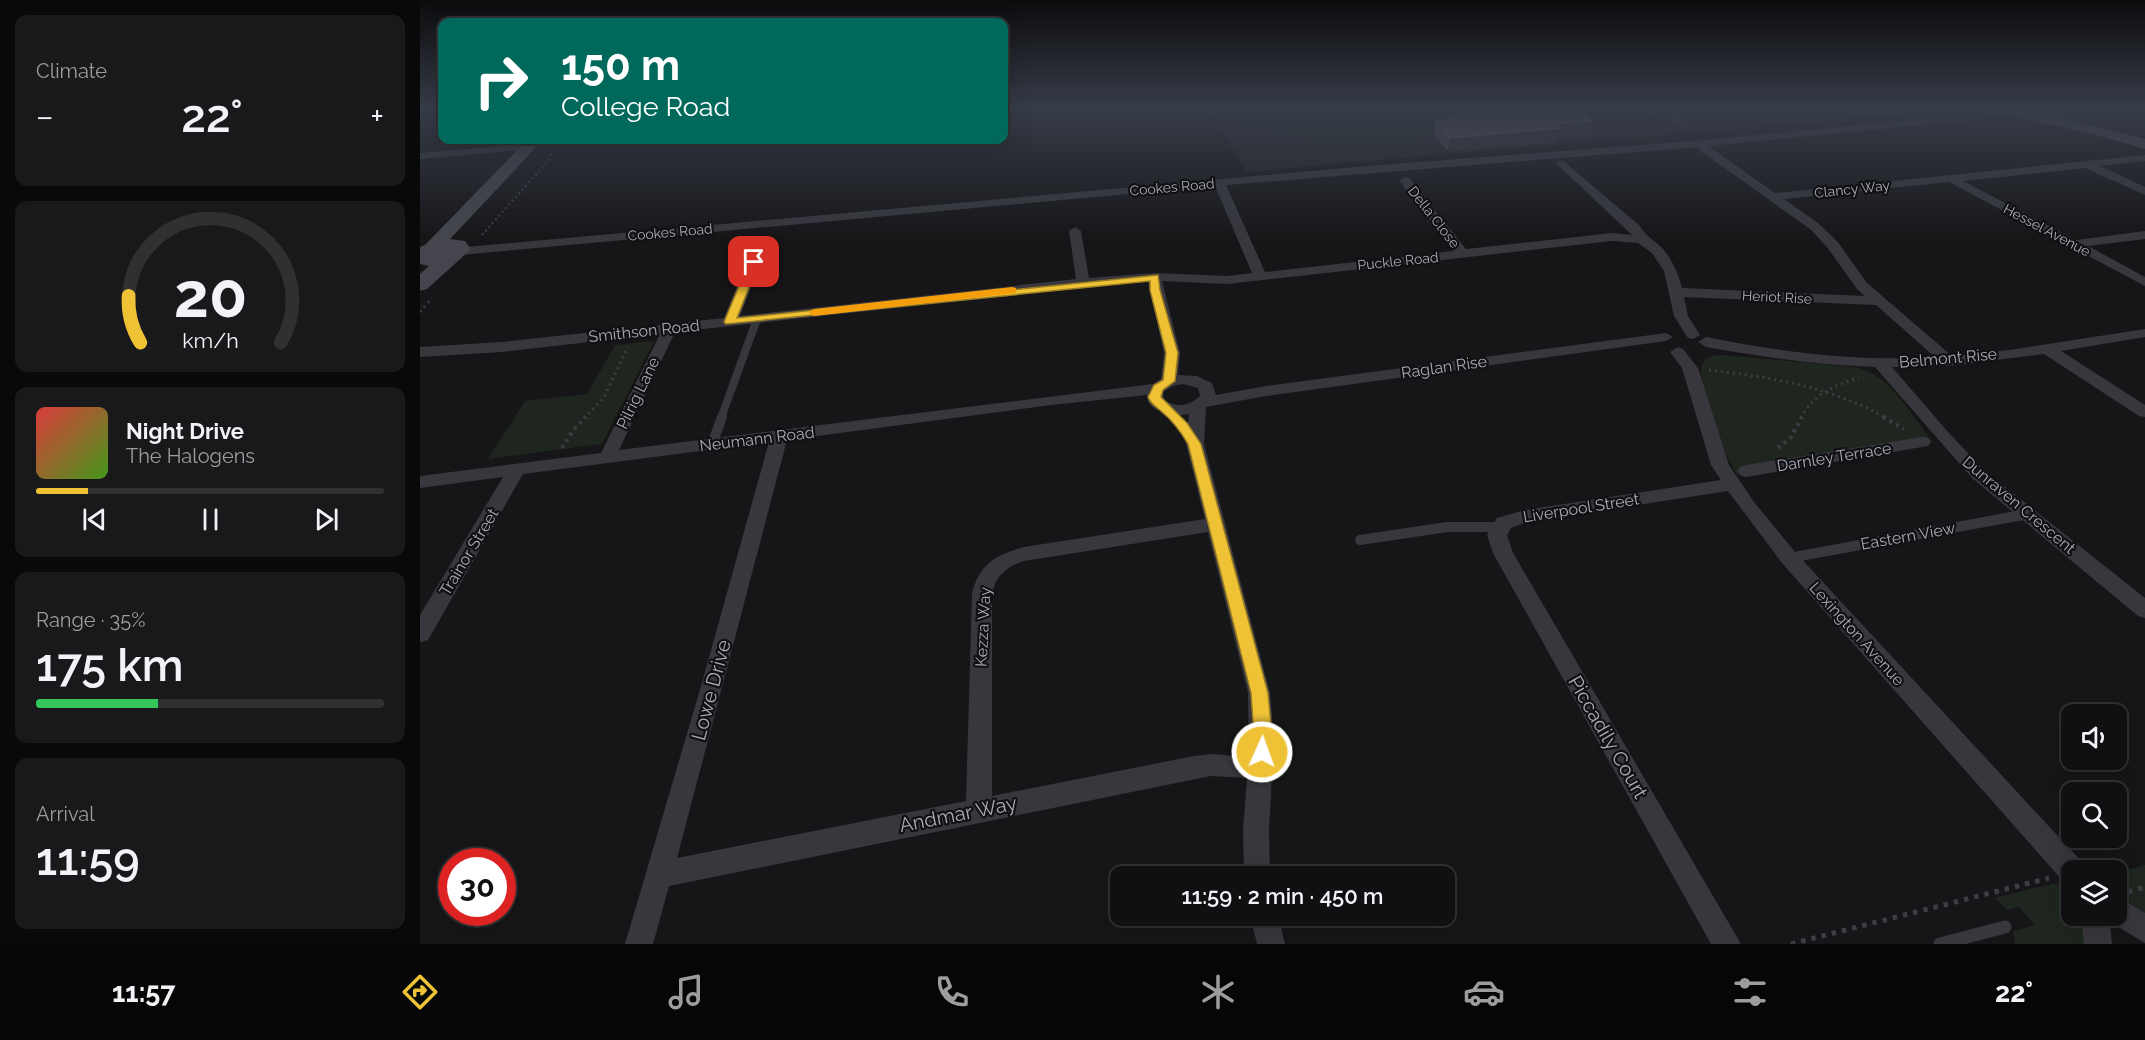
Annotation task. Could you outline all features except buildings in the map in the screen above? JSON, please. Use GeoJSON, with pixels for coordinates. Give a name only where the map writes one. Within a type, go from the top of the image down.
{"type":"FeatureCollection","features":[{"type":"Feature","properties":{"kind":"street"},"geometry":{"type":"LineString","coordinates":[[420,156],[454,152]]}},
{"type":"Feature","properties":{"kind":"street"},"geometry":{"type":"LineString","coordinates":[[424,264],[459,245],[525,152]]}},
{"type":"Feature","properties":{"kind":"street","name":"Cookes Road"},"geometry":{"type":"LineString","coordinates":[[459,245],[1571,152]]}},
{"type":"Feature","properties":{"kind":"street"},"geometry":{"type":"LineString","coordinates":[[1709,152],[1774,197],[1824,236],[1856,279],[1878,301],[1949,361]]}},
{"type":"Feature","properties":{"kind":"street","name":"Clancy Way"},"geometry":{"type":"LineString","coordinates":[[1774,197],[2145,158]]}},
{"type":"Feature","properties":{"kind":"street","name":"Lexington Avenue"},"geometry":{"type":"LineString","coordinates":[[1562,163],[1635,228],[1641,239],[1652,245],[1671,271],[1687,347],[1715,456],[1739,478],[1753,514],[2061,871]]}},
{"type":"Feature","properties":{"kind":"street"},"geometry":{"type":"LineString","coordinates":[[2086,164],[2145,191]]}},
{"type":"Feature","properties":{"kind":"street","name":"Hessel Avenue"},"geometry":{"type":"LineString","coordinates":[[1950,178],[2145,282]]}},
{"type":"Feature","properties":{"kind":"street","name":"Della Close"},"geometry":{"type":"LineString","coordinates":[[1405,180],[1463,254]]}},
{"type":"Feature","properties":{"kind":"street"},"geometry":{"type":"LineString","coordinates":[[1219,183],[1260,276]]}},
{"type":"Feature","properties":{"kind":"street"},"geometry":{"type":"LineString","coordinates":[[1075,231],[1083,283]]}},
{"type":"Feature","properties":{"kind":"street"},"geometry":{"type":"LineString","coordinates":[[2074,244],[2145,235]]}},
{"type":"Feature","properties":{"kind":"street","name":"Puckle Road"},"geometry":{"type":"LineString","coordinates":[[1155,277],[1219,280],[1612,237],[1641,239]]}},
{"type":"Feature","properties":{"kind":"street"},"geometry":{"type":"LineString","coordinates":[[424,264],[459,245]]}},
{"type":"Feature","properties":{"kind":"street"},"geometry":{"type":"LineString","coordinates":[[730,322],[754,262]]}},
{"type":"Feature","properties":{"kind":"street"},"geometry":{"type":"LineString","coordinates":[[1155,277],[1155,290],[1172,353],[1201,394],[1195,444]]}},
{"type":"Feature","properties":{"kind":"street","name":"Smithson Road"},"geometry":{"type":"LineString","coordinates":[[420,352],[502,347],[1155,277]]}},
{"type":"Feature","properties":{"kind":"street","name":"Heriot Rise"},"geometry":{"type":"LineString","coordinates":[[1676,292],[1878,301]]}},
{"type":"Feature","properties":{"kind":"street","name":"Pilrig Lane"},"geometry":{"type":"LineString","coordinates":[[607,458],[670,328]]}},
{"type":"Feature","properties":{"kind":"street","name":"Belmont Rise"},"geometry":{"type":"LineString","coordinates":[[1687,347],[1750,351],[1886,370],[2145,333]]}},
{"type":"Feature","properties":{"kind":"street","name":"Raglan Rise"},"geometry":{"type":"LineString","coordinates":[[1201,394],[1266,391],[1622,344],[1687,347]]}},
{"type":"Feature","properties":{"kind":"street"},"geometry":{"type":"LineString","coordinates":[[2045,348],[2145,412]]}},
{"type":"Feature","properties":{"kind":"street"},"geometry":{"type":"LineString","coordinates":[[1172,353],[1162,395],[1195,444],[1260,693],[1263,736],[1256,828],[1257,866]]}},
{"type":"Feature","properties":{"kind":"street","name":"Dunraven Crescent"},"geometry":{"type":"LineString","coordinates":[[1886,370],[1978,474],[2145,610]]}},
{"type":"Feature","properties":{"kind":"street"},"geometry":{"type":"LineString","coordinates":[[1162,395],[1183,379],[1201,394]]}},
{"type":"Feature","properties":{"kind":"street"},"geometry":{"type":"LineString","coordinates":[[1162,395],[1182,410],[1201,394]]}},
{"type":"Feature","properties":{"kind":"street","name":"Neumann Road"},"geometry":{"type":"LineString","coordinates":[[420,482],[1094,397],[1162,395]]}},
{"type":"Feature","properties":{"kind":"street","name":"Lowe Drive"},"geometry":{"type":"LineString","coordinates":[[639,944],[712,686],[779,436]]}},
{"type":"Feature","properties":{"kind":"street","name":"Darnley Terrace"},"geometry":{"type":"LineString","coordinates":[[1739,478],[1922,442]]}},
{"type":"Feature","properties":{"kind":"street","name":"Trainor Street"},"geometry":{"type":"LineString","coordinates":[[420,634],[517,469]]}},
{"type":"Feature","properties":{"kind":"street","name":"Liverpool Street"},"geometry":{"type":"LineString","coordinates":[[1500,527],[1504,523],[1525,516],[1739,478]]}},
{"type":"Feature","properties":{"kind":"street","name":"Kezza Way"},"geometry":{"type":"LineString","coordinates":[[979,809],[982,594],[985,578],[990,569],[1009,558],[1024,554],[1216,524]]}},
{"type":"Feature","properties":{"kind":"street","name":"Piccadily Court"},"geometry":{"type":"LineString","coordinates":[[1500,527],[1497,535],[1503,553],[1727,944]]}},
{"type":"Feature","properties":{"kind":"street","name":"Andmar Way"},"geometry":{"type":"LineString","coordinates":[[658,875],[1194,767],[1211,765],[1260,768]]}},
{"type":"Feature","properties":{"kind":"street"},"geometry":{"type":"LineString","coordinates":[[2127,917],[2145,929]]}},
{"type":"Feature","properties":{"kind":"street"},"geometry":{"type":"LineString","coordinates":[[1267,926],[1271,944]]}},
{"type":"Feature","properties":{"kind":"street"},"geometry":{"type":"LineString","coordinates":[[2096,926],[2098,944]]}},
{"type":"Feature","properties":{"kind":"lane"},"geometry":{"type":"LineString","coordinates":[[712,444],[758,319]]}},
{"type":"Feature","properties":{"kind":"lane","name":"Eastern View"},"geometry":{"type":"LineString","coordinates":[[1789,558],[2028,514]]}},
{"type":"Feature","properties":{"kind":"lane","name":"Liverpool Street"},"geometry":{"type":"LineString","coordinates":[[1360,540],[1446,525],[1472,524],[1500,527]]}},
{"type":"Feature","properties":{"kind":"lane"},"geometry":{"type":"LineString","coordinates":[[1940,944],[2005,927]]}},
{"type":"Feature","properties":{"kind":"path"},"geometry":{"type":"LineString","coordinates":[[459,245],[484,241],[479,239],[549,160],[551,152]]}},
{"type":"Feature","properties":{"kind":"path"},"geometry":{"type":"LineString","coordinates":[[420,312],[424,264]]}},
{"type":"Feature","properties":{"kind":"path"},"geometry":{"type":"LineString","coordinates":[[554,465],[567,438],[607,392],[618,365],[636,332]]}},
{"type":"Feature","properties":{"kind":"path"},"geometry":{"type":"LineString","coordinates":[[1687,347],[1754,374],[1824,391],[1887,418],[1922,442]]}},
{"type":"Feature","properties":{"kind":"path"},"geometry":{"type":"LineString","coordinates":[[1774,449],[1791,438],[1810,403],[1824,391],[1886,370]]}},
{"type":"Feature","properties":{"kind":"path"},"geometry":{"type":"LineString","coordinates":[[1791,944],[2061,875]]}},
{"type":"Feature","properties":{"kind":"shaded area"},"geometry":{"type":"Polygon","coordinates":[[[1235,152],[1471,152],[1246,172],[1235,152]]]}},
{"type":"Feature","properties":{"kind":"shaded area"},"geometry":{"type":"Polygon","coordinates":[[[654,341],[602,444],[488,459],[525,401],[587,394],[615,345],[654,341]]]}},
{"type":"Feature","properties":{"kind":"shaded area"},"geometry":{"type":"Polygon","coordinates":[[[1724,355],[1854,367],[1867,371],[1889,386],[1933,442],[1737,475],[1706,402],[1701,373],[1704,360],[1712,356],[1724,355]]]}},
{"type":"Feature","properties":{"kind":"shaded area"},"geometry":{"type":"Polygon","coordinates":[[[2145,865],[2145,917],[2127,905],[2127,870],[2145,865]]]}},
{"type":"Feature","properties":{"kind":"shaded area"},"geometry":{"type":"Polygon","coordinates":[[[2051,884],[2061,884],[2061,926],[2084,926],[2085,944],[2015,944],[2013,931],[2035,925],[2019,907],[2007,910],[1995,898],[2051,884]]]}},
{"type":"Feature","properties":{"kind":"slow traffic"},"geometry":{"type":"LineString","coordinates":[[814,312],[1012,290]]}},
{"type":"Feature","properties":{"kind":"route"},"geometry":{"type":"LineString","coordinates":[[754,262],[730,322],[1155,277],[1155,290],[1172,353],[1169,381],[1155,392],[1156,402],[1166,408],[1183,426],[1195,444],[1260,693],[1262,752]]}}]}
